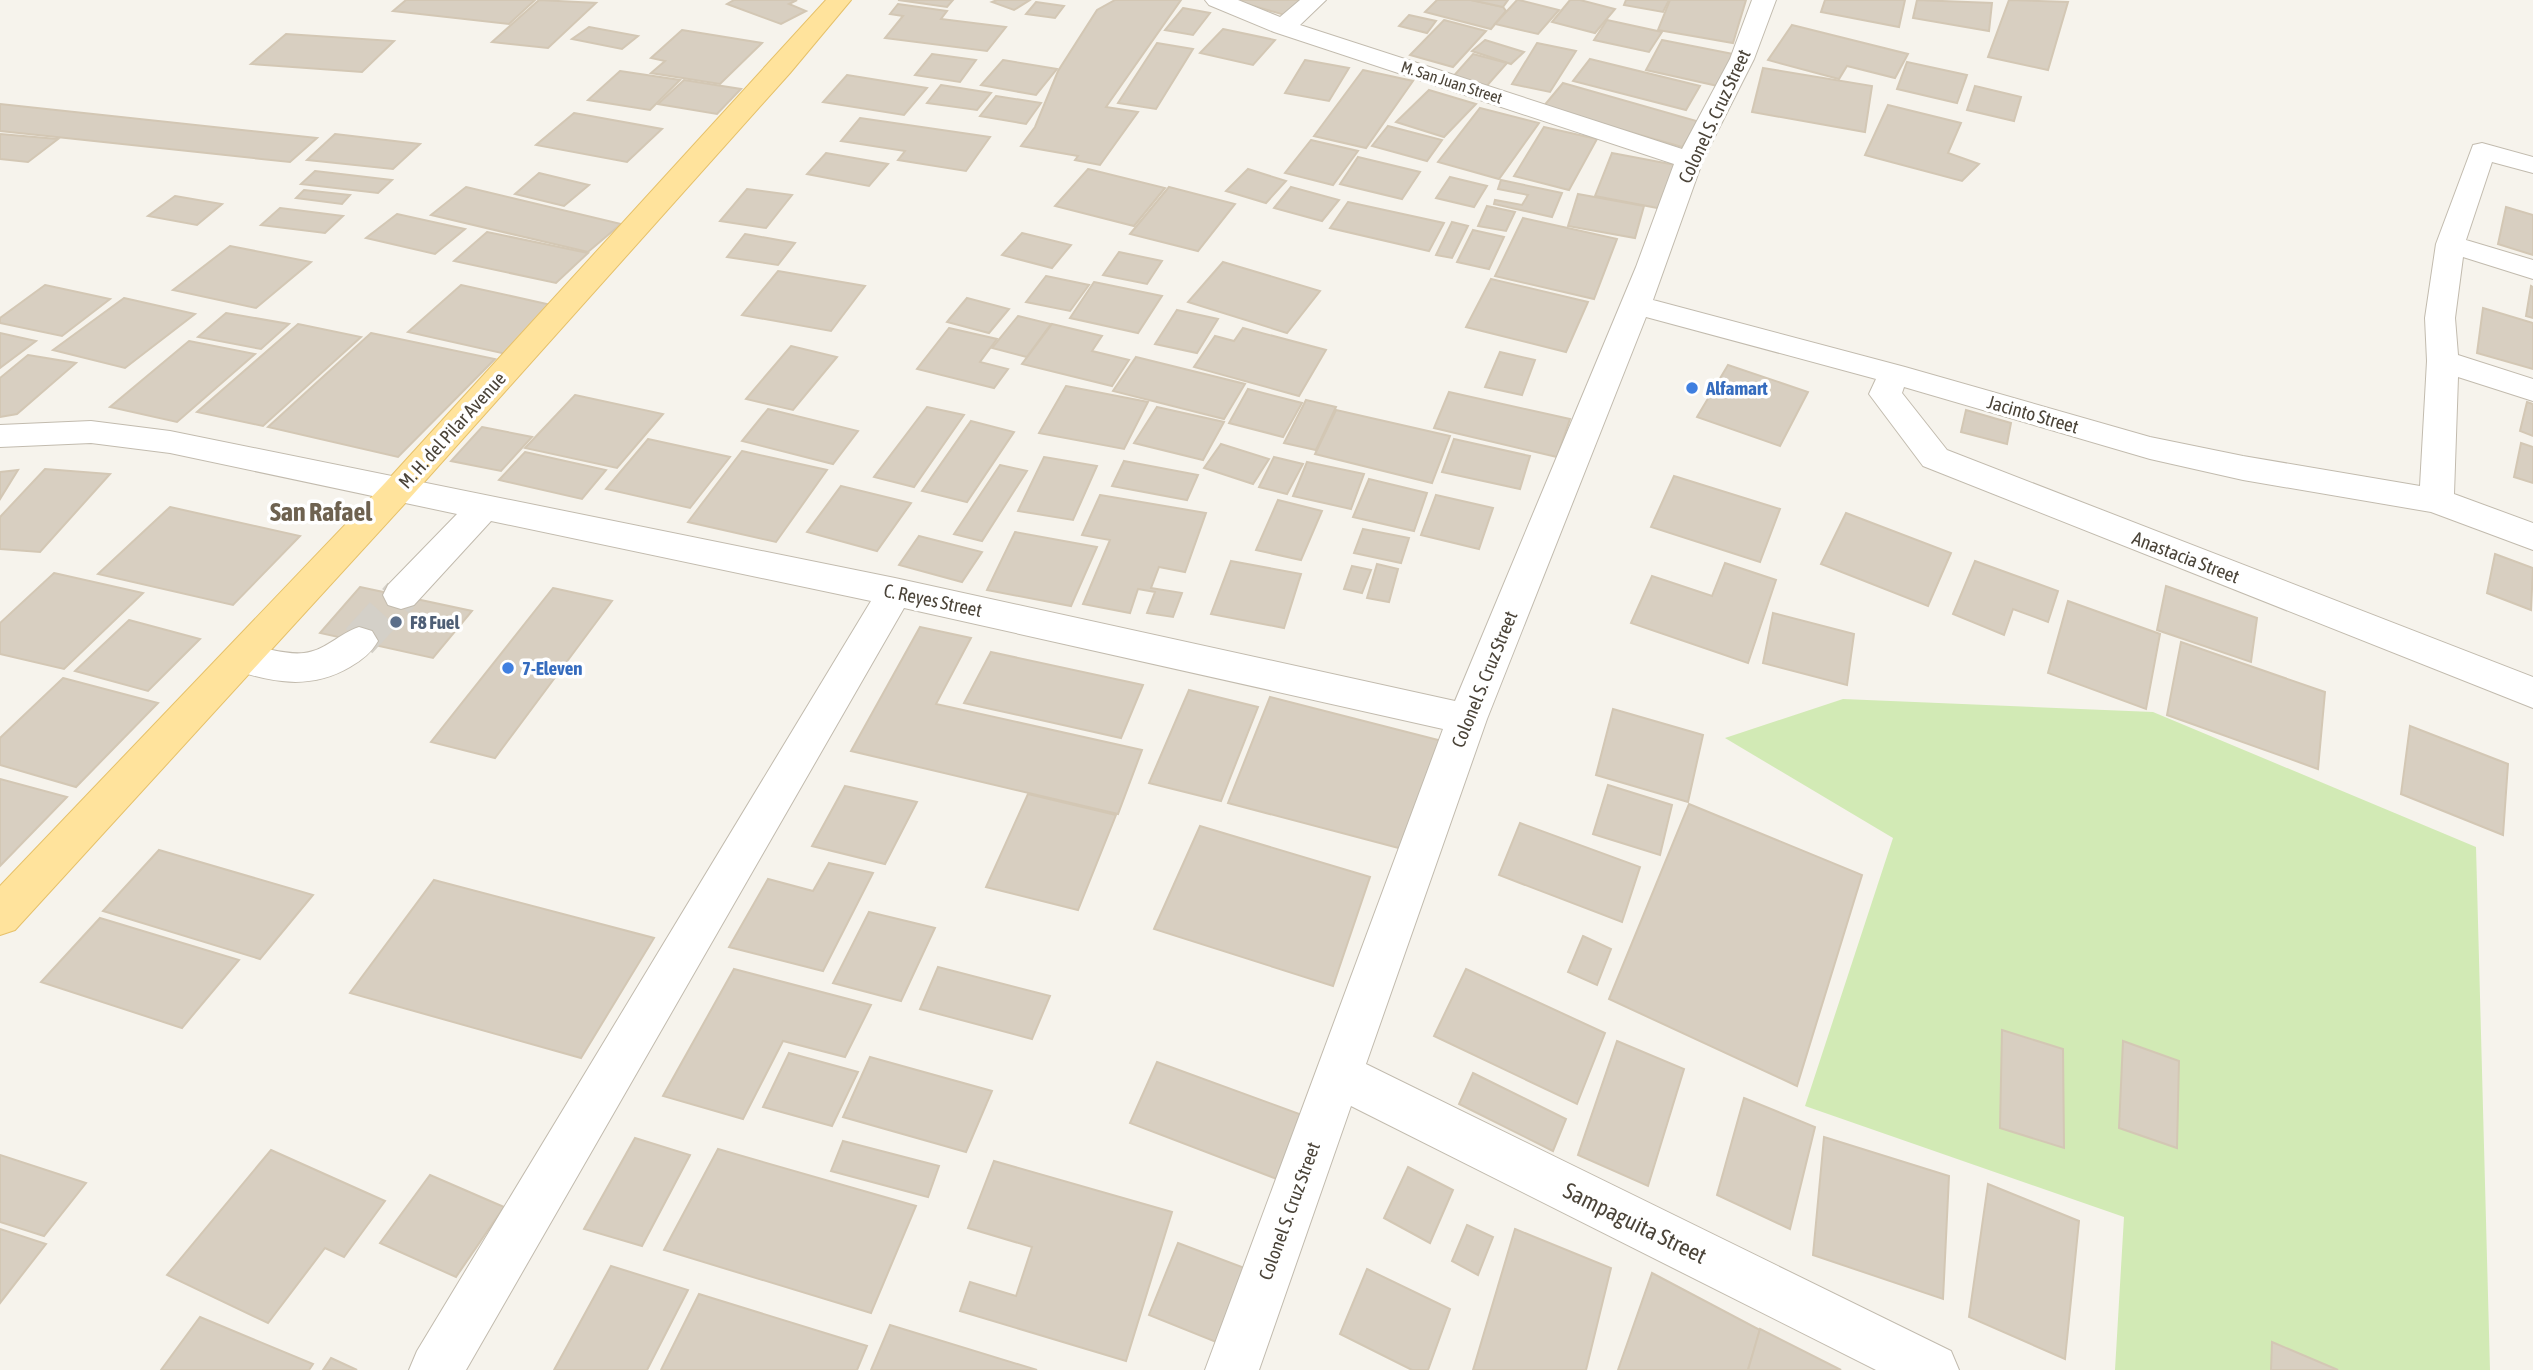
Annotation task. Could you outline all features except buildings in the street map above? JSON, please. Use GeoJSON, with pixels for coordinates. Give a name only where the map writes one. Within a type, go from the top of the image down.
{"type":"FeatureCollection","features":[{"type":"Feature","properties":{"kind":"main road","name":"M. H. del Pilar Avenue"},"geometry":{"type":"LineString","coordinates":[[0,916],[397,491],[781,68],[839,0]]}},
{"type":"Feature","properties":{"kind":"street","name":"M. San Juan Street"},"geometry":{"type":"LineString","coordinates":[[1217,0],[1283,27],[1689,160]]}},
{"type":"Feature","properties":{"kind":"street"},"geometry":{"type":"LineString","coordinates":[[1283,27],[1314,0]]}},
{"type":"Feature","properties":{"kind":"street","name":"Colonel S. Cruz Street"},"geometry":{"type":"LineString","coordinates":[[1232,1370],[1468,719],[1636,305],[1689,160],[1742,59],[1764,0]]}},
{"type":"Feature","properties":{"kind":"street"},"geometry":{"type":"LineString","coordinates":[[2435,501],[2443,361],[2440,317],[2450,244],[2482,151],[2533,165]]}},
{"type":"Feature","properties":{"kind":"street"},"geometry":{"type":"LineString","coordinates":[[2450,244],[2533,270]]}},
{"type":"Feature","properties":{"kind":"street","name":"Jacinto Street"},"geometry":{"type":"LineString","coordinates":[[1636,305],[1894,374],[2150,447],[2243,468],[2435,501],[2533,537]]}},
{"type":"Feature","properties":{"kind":"street"},"geometry":{"type":"LineString","coordinates":[[2443,361],[2533,390]]}},
{"type":"Feature","properties":{"kind":"street","name":"Anastacia Street"},"geometry":{"type":"LineString","coordinates":[[1894,374],[1885,394],[1935,458],[2533,693]]}},
{"type":"Feature","properties":{"kind":"street","name":"C. Reyes Street"},"geometry":{"type":"LineString","coordinates":[[0,436],[91,432],[170,442],[895,592],[1468,719]]}},
{"type":"Feature","properties":{"kind":"street"},"geometry":{"type":"LineString","coordinates":[[401,596],[483,508]]}},
{"type":"Feature","properties":{"kind":"street"},"geometry":{"type":"LineString","coordinates":[[436,1370],[895,592]]}},
{"type":"Feature","properties":{"kind":"street"},"geometry":{"type":"LineString","coordinates":[[241,658],[289,671],[338,658],[359,641]]}},
{"type":"Feature","properties":{"kind":"street","name":"Sampaguita Street"},"geometry":{"type":"LineString","coordinates":[[1338,1075],[1932,1370]]}},
{"type":"Feature","properties":{"kind":"green space"},"geometry":{"type":"Polygon","coordinates":[[[1843,699],[2153,712],[2476,847],[2490,1370],[2115,1370],[2124,1217],[1805,1106],[1893,838],[1725,738],[1843,699]]]}},
{"type":"Feature","properties":{"kind":"tunnel"},"geometry":{"type":"LineString","coordinates":[[359,641],[401,595]]}},
{"type":"Feature","properties":{"kind":"place","name":"Alfamart"},"geometry":{"type":"Point","coordinates":[1692,388]}},
{"type":"Feature","properties":{"kind":"place","name":"F8 Fuel"},"geometry":{"type":"Point","coordinates":[396,622]}},
{"type":"Feature","properties":{"kind":"place","name":"7-Eleven"},"geometry":{"type":"Point","coordinates":[508,668]}},
{"type":"Feature","properties":{"kind":"district","name":"San Rafael"},"geometry":{"type":"Point","coordinates":[321,512]}}]}
